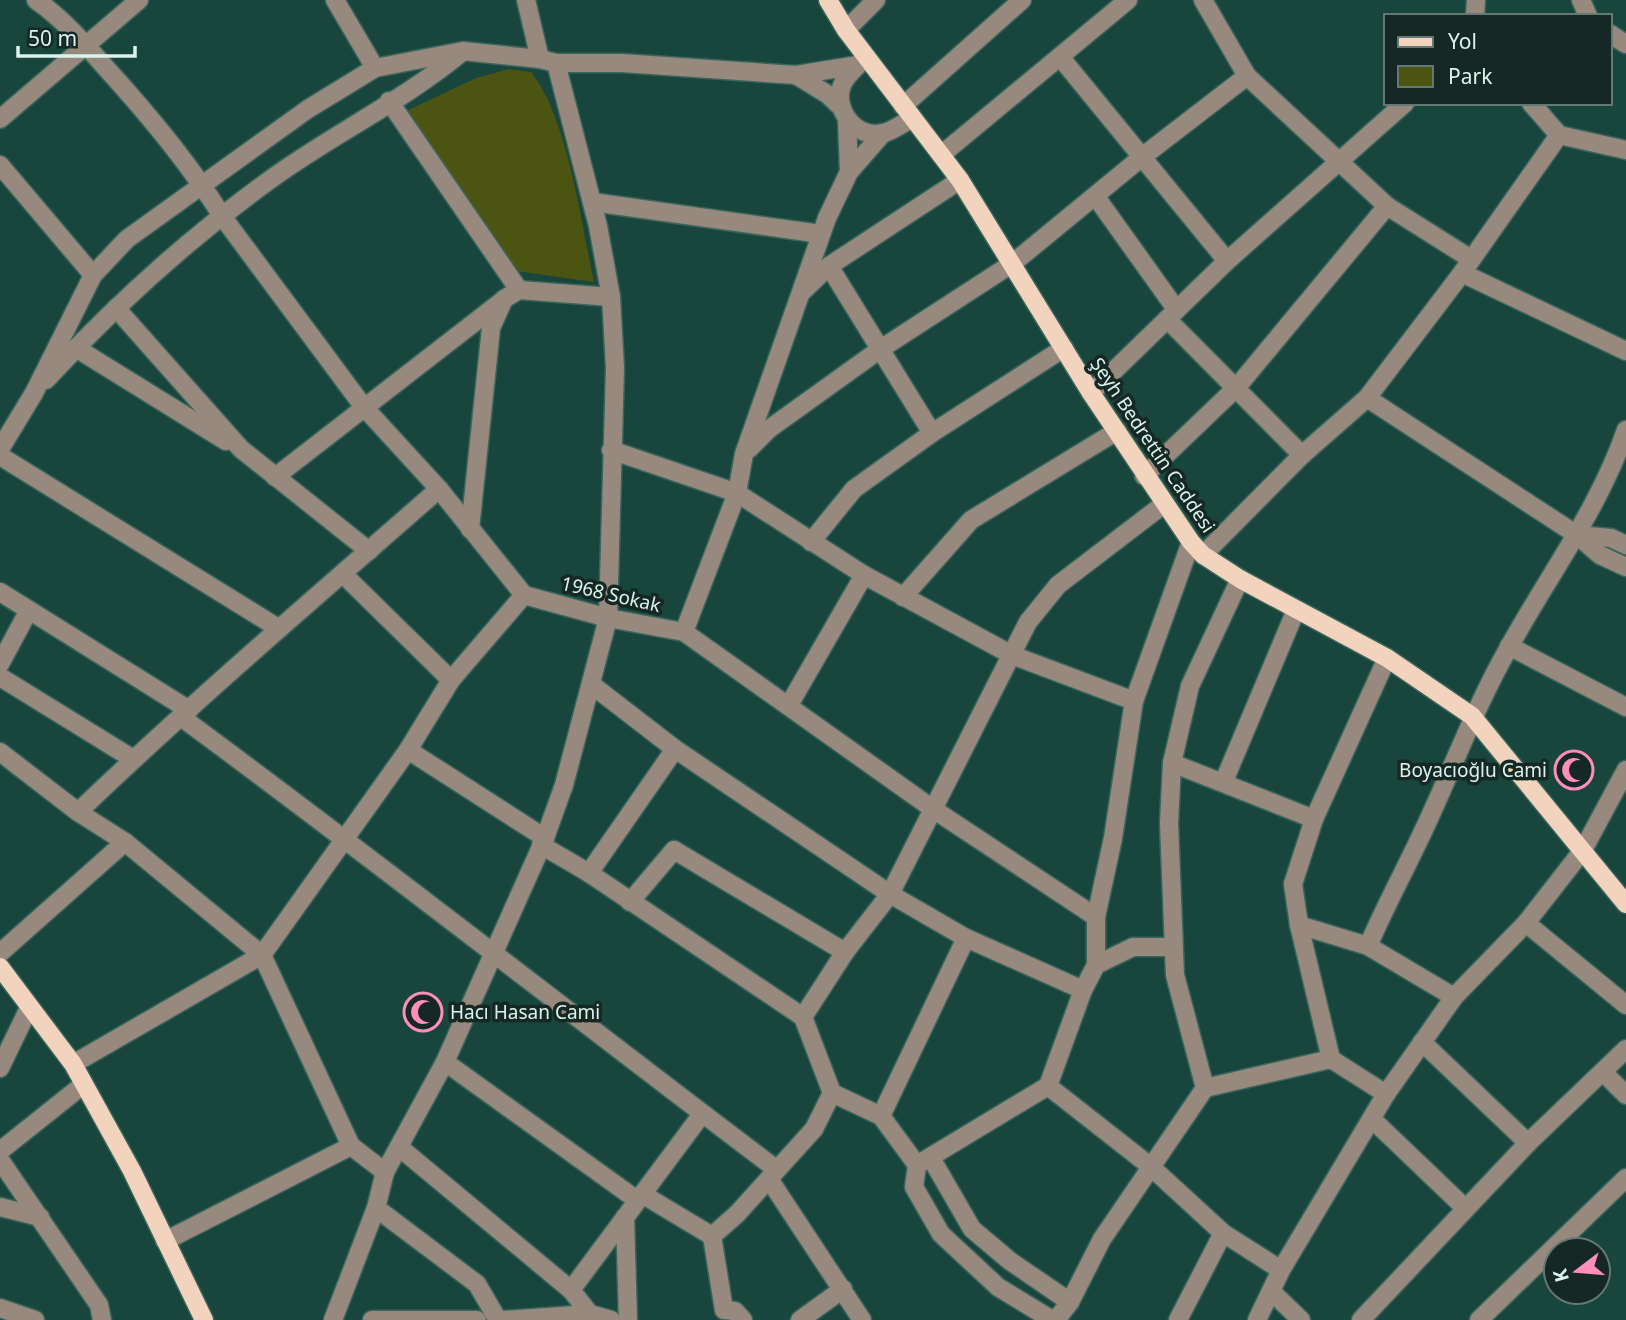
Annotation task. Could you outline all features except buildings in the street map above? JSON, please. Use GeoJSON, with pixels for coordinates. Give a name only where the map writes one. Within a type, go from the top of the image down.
{"type":"FeatureCollection","features":[{"type":"Feature","properties":{"kind":"main road","name":"Şeyh Bedrettin Caddesi"},"geometry":{"type":"LineString","coordinates":[[828,0],[862,61],[907,112],[960,180],[1144,476],[1197,549],[1240,579],[1387,658],[1472,716],[1626,904]]}},
{"type":"Feature","properties":{"kind":"main road"},"geometry":{"type":"LineString","coordinates":[[0,967],[73,1064],[132,1171],[204,1320]]}},
{"type":"Feature","properties":{"kind":"street"},"geometry":{"type":"LineString","coordinates":[[36,0],[84,44],[134,98],[202,183],[222,216],[363,406],[439,489],[524,595],[451,680],[408,750],[262,955],[73,1064]]}},
{"type":"Feature","properties":{"kind":"street"},"geometry":{"type":"LineString","coordinates":[[0,119],[84,44],[139,0]]}},
{"type":"Feature","properties":{"kind":"street"},"geometry":{"type":"LineString","coordinates":[[335,0],[375,68]]}},
{"type":"Feature","properties":{"kind":"street"},"geometry":{"type":"LineString","coordinates":[[333,1320],[376,1208],[385,1171],[445,1062],[543,841],[564,785],[608,618],[615,368],[611,297],[592,202],[526,0]]}},
{"type":"Feature","properties":{"kind":"street"},"geometry":{"type":"LineString","coordinates":[[846,30],[876,0]]}},
{"type":"Feature","properties":{"kind":"street"},"geometry":{"type":"LineString","coordinates":[[1022,0],[883,134],[849,172],[821,234],[744,454],[737,493],[684,632],[933,809],[1096,917]]}},
{"type":"Feature","properties":{"kind":"street"},"geometry":{"type":"LineString","coordinates":[[941,155],[1128,0]]}},
{"type":"Feature","properties":{"kind":"street"},"geometry":{"type":"LineString","coordinates":[[1203,0],[1247,76],[1387,206],[1466,266],[1626,351]]}},
{"type":"Feature","properties":{"kind":"street"},"geometry":{"type":"LineString","coordinates":[[0,449],[6,428],[34,393],[155,270],[282,171],[389,101],[432,77],[463,51]]}},
{"type":"Feature","properties":{"kind":"street"},"geometry":{"type":"LineString","coordinates":[[34,393],[93,275],[127,239],[308,109],[375,68],[463,51],[548,61],[622,63],[796,75],[862,61]]}},
{"type":"Feature","properties":{"kind":"street"},"geometry":{"type":"LineString","coordinates":[[1061,58],[1227,261]]}},
{"type":"Feature","properties":{"kind":"street"},"geometry":{"type":"LineString","coordinates":[[849,172],[842,85],[862,61]]}},
{"type":"Feature","properties":{"kind":"street"},"geometry":{"type":"LineString","coordinates":[[796,75],[828,94],[859,130],[883,134]]}},
{"type":"Feature","properties":{"kind":"street"},"geometry":{"type":"LineString","coordinates":[[744,454],[769,429],[879,350],[1013,263],[1142,157],[1247,76]]}},
{"type":"Feature","properties":{"kind":"street"},"geometry":{"type":"LineString","coordinates":[[389,101],[512,295]]}},
{"type":"Feature","properties":{"kind":"street"},"geometry":{"type":"LineString","coordinates":[[1091,393],[1227,261],[1403,105]]}},
{"type":"Feature","properties":{"kind":"street"},"geometry":{"type":"LineString","coordinates":[[1533,105],[1559,135],[1626,150]]}},
{"type":"Feature","properties":{"kind":"street"},"geometry":{"type":"LineString","coordinates":[[1331,1059],[1205,1088],[1102,1240],[1070,1302],[1054,1320],[998,1287],[941,1234],[914,1187],[924,1161],[1048,1086],[1083,990],[1096,965],[1096,917],[1113,838],[1134,701],[1197,549],[1367,398],[1466,266],[1559,135]]}},
{"type":"Feature","properties":{"kind":"street"},"geometry":{"type":"LineString","coordinates":[[0,165],[93,275]]}},
{"type":"Feature","properties":{"kind":"street"},"geometry":{"type":"LineString","coordinates":[[800,295],[829,266],[960,180]]}},
{"type":"Feature","properties":{"kind":"street"},"geometry":{"type":"LineString","coordinates":[[1096,197],[1172,314],[1302,455]]}},
{"type":"Feature","properties":{"kind":"street"},"geometry":{"type":"LineString","coordinates":[[592,202],[821,234]]}},
{"type":"Feature","properties":{"kind":"street"},"geometry":{"type":"LineString","coordinates":[[1144,476],[1237,387],[1387,206]]}},
{"type":"Feature","properties":{"kind":"street"},"geometry":{"type":"LineString","coordinates":[[829,266],[932,433]]}},
{"type":"Feature","properties":{"kind":"street"},"geometry":{"type":"LineString","coordinates":[[470,529],[491,328],[512,295]]}},
{"type":"Feature","properties":{"kind":"street"},"geometry":{"type":"LineString","coordinates":[[275,477],[363,406],[512,295],[611,297]]}},
{"type":"Feature","properties":{"kind":"street"},"geometry":{"type":"LineString","coordinates":[[116,308],[244,452]]}},
{"type":"Feature","properties":{"kind":"street"},"geometry":{"type":"LineString","coordinates":[[76,348],[244,452],[369,551]]}},
{"type":"Feature","properties":{"kind":"street"},"geometry":{"type":"LineString","coordinates":[[811,542],[854,489],[932,433],[1064,348]]}},
{"type":"Feature","properties":{"kind":"street"},"geometry":{"type":"LineString","coordinates":[[1367,398],[1577,535],[1600,555],[1626,567]]}},
{"type":"Feature","properties":{"kind":"street"},"geometry":{"type":"LineString","coordinates":[[1368,946],[1432,813],[1472,716],[1509,646],[1577,535],[1615,462],[1626,430]]}},
{"type":"Feature","properties":{"kind":"street"},"geometry":{"type":"LineString","coordinates":[[903,597],[971,520],[1117,431]]}},
{"type":"Feature","properties":{"kind":"street"},"geometry":{"type":"LineString","coordinates":[[611,450],[737,493],[864,575],[1012,655],[1134,701]]}},
{"type":"Feature","properties":{"kind":"street"},"geometry":{"type":"LineString","coordinates":[[0,456],[278,628]]}},
{"type":"Feature","properties":{"kind":"street"},"geometry":{"type":"LineString","coordinates":[[78,812],[278,628],[344,575],[439,489]]}},
{"type":"Feature","properties":{"kind":"street"},"geometry":{"type":"LineString","coordinates":[[803,1017],[845,953],[890,894],[1028,622],[1058,585],[1164,505]]}},
{"type":"Feature","properties":{"kind":"street"},"geometry":{"type":"LineString","coordinates":[[1577,535],[1611,538],[1626,545]]}},
{"type":"Feature","properties":{"kind":"street"},"geometry":{"type":"LineString","coordinates":[[344,575],[451,680]]}},
{"type":"Feature","properties":{"kind":"street"},"geometry":{"type":"LineString","coordinates":[[789,705],[864,575]]}},
{"type":"Feature","properties":{"kind":"street"},"geometry":{"type":"LineString","coordinates":[[1205,1088],[1175,975],[1169,823],[1172,763],[1190,686],[1240,579]]}},
{"type":"Feature","properties":{"kind":"street"},"geometry":{"type":"LineString","coordinates":[[0,592],[185,713],[491,954],[702,1114],[772,1174],[862,1320]]}},
{"type":"Feature","properties":{"kind":"street","name":"1968 Sokak"},"geometry":{"type":"LineString","coordinates":[[524,595],[608,618],[684,632]]}},
{"type":"Feature","properties":{"kind":"street"},"geometry":{"type":"LineString","coordinates":[[0,664],[29,610]]}},
{"type":"Feature","properties":{"kind":"street"},"geometry":{"type":"LineString","coordinates":[[1224,781],[1296,610]]}},
{"type":"Feature","properties":{"kind":"street"},"geometry":{"type":"LineString","coordinates":[[1509,646],[1626,707]]}},
{"type":"Feature","properties":{"kind":"street"},"geometry":{"type":"LineString","coordinates":[[1386,1094],[1331,1059],[1299,925],[1293,884],[1314,819],[1387,658]]}},
{"type":"Feature","properties":{"kind":"street"},"geometry":{"type":"LineString","coordinates":[[0,677],[134,759]]}},
{"type":"Feature","properties":{"kind":"street"},"geometry":{"type":"LineString","coordinates":[[592,685],[675,749],[890,894],[966,938],[1083,990]]}},
{"type":"Feature","properties":{"kind":"street"},"geometry":{"type":"LineString","coordinates":[[589,873],[675,749]]}},
{"type":"Feature","properties":{"kind":"street"},"geometry":{"type":"LineString","coordinates":[[408,750],[803,1017],[832,1093],[881,1116],[924,1161],[972,1229],[1010,1261],[1070,1302]]}},
{"type":"Feature","properties":{"kind":"street"},"geometry":{"type":"LineString","coordinates":[[0,752],[78,812],[125,842],[262,955],[351,1146],[385,1171]]}},
{"type":"Feature","properties":{"kind":"street"},"geometry":{"type":"LineString","coordinates":[[1172,763],[1224,781],[1314,819]]}},
{"type":"Feature","properties":{"kind":"street"},"geometry":{"type":"LineString","coordinates":[[1257,1320],[1280,1270],[1373,1120],[1386,1094],[1454,997],[1526,923],[1619,804],[1626,770]]}},
{"type":"Feature","properties":{"kind":"street"},"geometry":{"type":"LineString","coordinates":[[0,953],[125,842]]}},
{"type":"Feature","properties":{"kind":"street"},"geometry":{"type":"LineString","coordinates":[[630,902],[674,850],[845,953]]}},
{"type":"Feature","properties":{"kind":"street"},"geometry":{"type":"LineString","coordinates":[[1526,923],[1626,1005]]}},
{"type":"Feature","properties":{"kind":"street"},"geometry":{"type":"LineString","coordinates":[[1299,925],[1368,946],[1454,997]]}},
{"type":"Feature","properties":{"kind":"street"},"geometry":{"type":"LineString","coordinates":[[881,1116],[966,938]]}},
{"type":"Feature","properties":{"kind":"street"},"geometry":{"type":"LineString","coordinates":[[1096,965],[1133,947],[1173,947]]}},
{"type":"Feature","properties":{"kind":"street"},"geometry":{"type":"LineString","coordinates":[[0,1068],[29,1008]]}},
{"type":"Feature","properties":{"kind":"street"},"geometry":{"type":"LineString","coordinates":[[1422,1042],[1528,1143]]}},
{"type":"Feature","properties":{"kind":"street"},"geometry":{"type":"LineString","coordinates":[[1361,1320],[1528,1143],[1626,1049]]}},
{"type":"Feature","properties":{"kind":"street"},"geometry":{"type":"LineString","coordinates":[[445,1062],[640,1197],[712,1236]]}},
{"type":"Feature","properties":{"kind":"street"},"geometry":{"type":"LineString","coordinates":[[1604,1073],[1626,1095]]}},
{"type":"Feature","properties":{"kind":"street"},"geometry":{"type":"LineString","coordinates":[[0,1151],[84,1084]]}},
{"type":"Feature","properties":{"kind":"street"},"geometry":{"type":"LineString","coordinates":[[1048,1086],[1150,1166],[1223,1233],[1280,1270]]}},
{"type":"Feature","properties":{"kind":"street"},"geometry":{"type":"LineString","coordinates":[[712,1236],[814,1129],[832,1093]]}},
{"type":"Feature","properties":{"kind":"street"},"geometry":{"type":"LineString","coordinates":[[571,1290],[702,1114]]}},
{"type":"Feature","properties":{"kind":"street"},"geometry":{"type":"LineString","coordinates":[[1373,1120],[1465,1208]]}},
{"type":"Feature","properties":{"kind":"street"},"geometry":{"type":"LineString","coordinates":[[165,1241],[351,1146]]}},
{"type":"Feature","properties":{"kind":"street"},"geometry":{"type":"LineString","coordinates":[[399,1147],[571,1290],[590,1314]]}},
{"type":"Feature","properties":{"kind":"street"},"geometry":{"type":"LineString","coordinates":[[0,1160],[99,1306],[102,1320]]}},
{"type":"Feature","properties":{"kind":"street"},"geometry":{"type":"LineString","coordinates":[[1479,1320],[1626,1178]]}},
{"type":"Feature","properties":{"kind":"street"},"geometry":{"type":"LineString","coordinates":[[0,1207],[40,1217]]}},
{"type":"Feature","properties":{"kind":"street"},"geometry":{"type":"LineString","coordinates":[[376,1208],[477,1284],[498,1320]]}},
{"type":"Feature","properties":{"kind":"street"},"geometry":{"type":"LineString","coordinates":[[625,1217],[628,1320]]}},
{"type":"Feature","properties":{"kind":"street"},"geometry":{"type":"LineString","coordinates":[[1178,1320],[1223,1233]]}},
{"type":"Feature","properties":{"kind":"street"},"geometry":{"type":"LineString","coordinates":[[712,1236],[724,1310],[739,1316]]}},
{"type":"Feature","properties":{"kind":"street"},"geometry":{"type":"LineString","coordinates":[[800,1320],[843,1289]]}},
{"type":"Feature","properties":{"kind":"street"},"geometry":{"type":"LineString","coordinates":[[1272,1292],[1301,1320]]}},
{"type":"Feature","properties":{"kind":"street"},"geometry":{"type":"LineString","coordinates":[[0,1308],[35,1320]]}},
{"type":"Feature","properties":{"kind":"street"},"geometry":{"type":"LineString","coordinates":[[504,1320],[590,1314],[611,1320]]}},
{"type":"Feature","properties":{"kind":"street"},"geometry":{"type":"LineString","coordinates":[[714,1320],[739,1316]]}},
{"type":"Feature","properties":{"kind":"street"},"geometry":{"type":"LineString","coordinates":[[372,1320],[477,1320]]}},
{"type":"Feature","properties":{"kind":"green space"},"geometry":{"type":"Polygon","coordinates":[[[509,69],[531,72],[555,116],[572,172],[594,282],[516,271],[402,113],[476,78],[509,69]]]}},
{"type":"Feature","properties":{"kind":"place","name":"Boyacıoğlu Cami"},"geometry":{"type":"Point","coordinates":[1574,770]}},
{"type":"Feature","properties":{"kind":"place","name":"Hacı Hasan Cami"},"geometry":{"type":"Point","coordinates":[423,1012]}}]}
